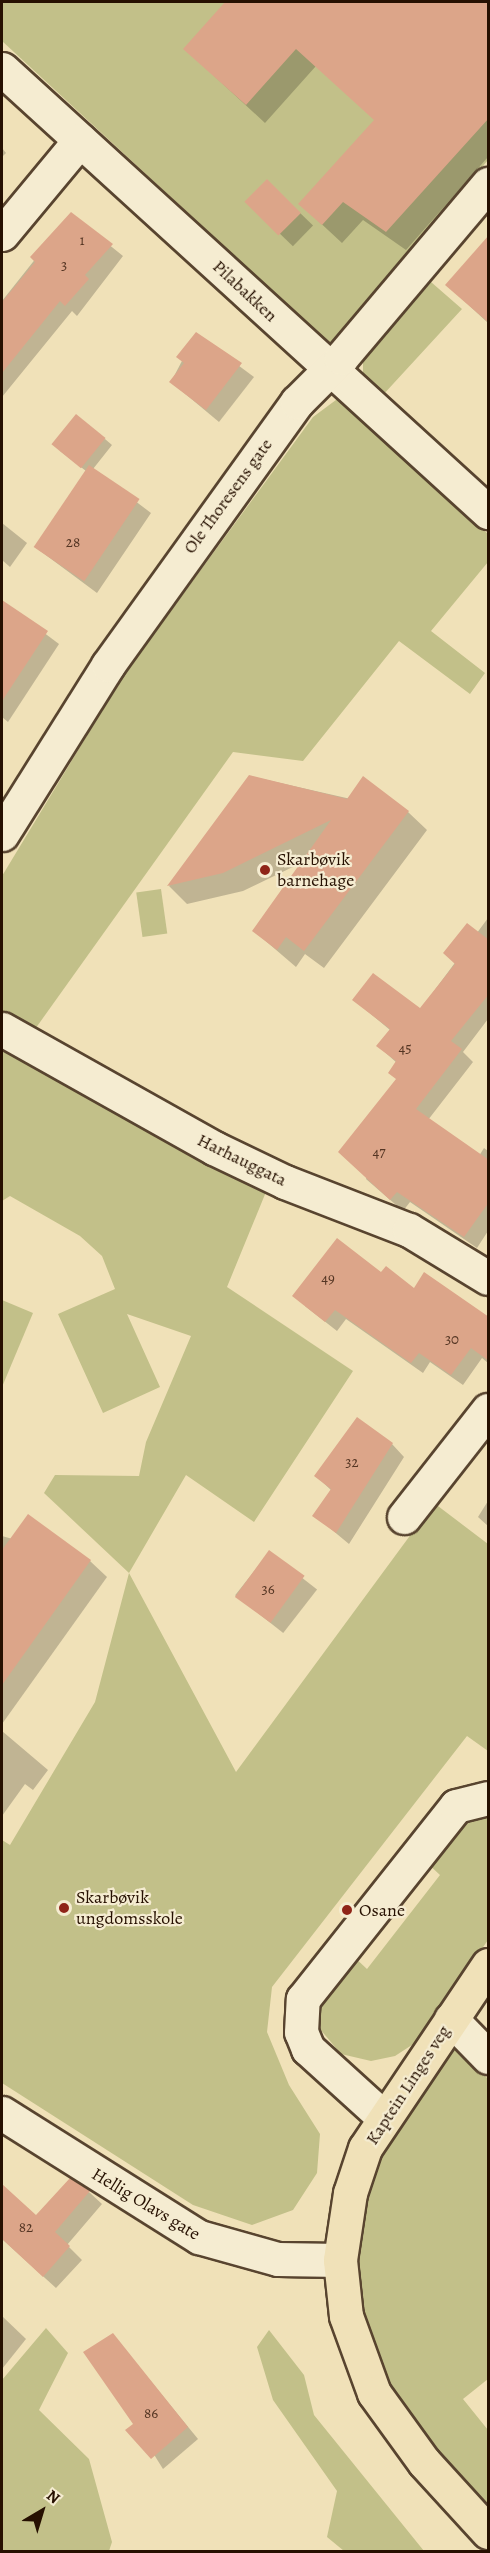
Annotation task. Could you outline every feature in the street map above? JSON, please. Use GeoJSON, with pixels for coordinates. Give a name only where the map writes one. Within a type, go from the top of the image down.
{"type":"FeatureCollection","features":[{"type":"Feature","properties":{"kind":"main road","name":"Kaptein Linges veg"},"geometry":{"type":"LineString","coordinates":[[489,1965],[382,2116],[350,2193],[340,2260],[346,2316],[374,2393],[424,2462],[489,2532]]}},
{"type":"Feature","properties":{"kind":"street","name":"Pilabakken"},"geometry":{"type":"LineString","coordinates":[[2,69],[329,371],[489,512]]}},
{"type":"Feature","properties":{"kind":"street"},"geometry":{"type":"LineString","coordinates":[[2,234],[80,140]]}},
{"type":"Feature","properties":{"kind":"street","name":"Ole Thoresens gate"},"geometry":{"type":"LineString","coordinates":[[2,834],[52,748],[210,520],[297,402],[329,371],[489,184]]}},
{"type":"Feature","properties":{"kind":"street","name":"Harhauggata"},"geometry":{"type":"LineString","coordinates":[[2,1029],[214,1148],[285,1182],[409,1230],[489,1278]]}},
{"type":"Feature","properties":{"kind":"street"},"geometry":{"type":"LineString","coordinates":[[404,1517],[489,1410]]}},
{"type":"Feature","properties":{"kind":"street"},"geometry":{"type":"LineString","coordinates":[[382,2116],[308,2049],[301,2032],[303,1999],[456,1806],[489,1798]]}},
{"type":"Feature","properties":{"kind":"street"},"geometry":{"type":"LineString","coordinates":[[451,2019],[489,2057]]}},
{"type":"Feature","properties":{"kind":"street","name":"Hellig Olavs gate"},"geometry":{"type":"LineString","coordinates":[[2,2113],[199,2237],[278,2259],[340,2260]]}},
{"type":"Feature","properties":{"kind":"shaded area"},"geometry":{"type":"Polygon","coordinates":[[[2,2],[488,2],[488,160],[332,346],[2,41],[2,2]]]}},
{"type":"Feature","properties":{"kind":"shaded area"},"geometry":{"type":"Polygon","coordinates":[[[431,282],[462,309],[382,396],[363,378],[363,354],[390,316],[396,322],[431,282]]]}},
{"type":"Feature","properties":{"kind":"shaded area"},"geometry":{"type":"Polygon","coordinates":[[[340,397],[488,534],[488,562],[431,631],[485,673],[470,694],[399,641],[303,761],[233,752],[33,1032],[2,1013],[2,876],[123,676],[313,417],[340,397]]]}},
{"type":"Feature","properties":{"kind":"shaded area"},"geometry":{"type":"Polygon","coordinates":[[[161,889],[167,934],[143,937],[136,892],[161,889]]]}},
{"type":"Feature","properties":{"kind":"shaded area"},"geometry":{"type":"Polygon","coordinates":[[[2,1041],[268,1187],[227,1287],[353,1371],[254,1522],[186,1475],[129,1573],[44,1493],[55,1475],[139,1476],[146,1442],[191,1336],[127,1314],[160,1387],[103,1413],[58,1314],[115,1289],[102,1256],[80,1236],[10,1196],[2,1201],[2,1041]]]}},
{"type":"Feature","properties":{"kind":"shaded area"},"geometry":{"type":"Polygon","coordinates":[[[2,1300],[33,1313],[2,1387],[2,1300]]]}},
{"type":"Feature","properties":{"kind":"shaded area"},"geometry":{"type":"Polygon","coordinates":[[[434,1503],[488,1544],[488,1751],[467,1736],[272,1987],[267,2032],[289,2085],[320,2134],[317,2173],[293,2210],[252,2225],[193,2205],[2,2083],[2,1840],[10,1845],[95,1702],[129,1573],[236,1772],[434,1503]]]}},
{"type":"Feature","properties":{"kind":"shaded area"},"geometry":{"type":"Polygon","coordinates":[[[488,1813],[488,1940],[418,2041],[395,2056],[371,2061],[341,2054],[314,2022],[317,1996],[352,1955],[367,1969],[440,1875],[426,1862],[450,1832],[488,1813]]]}},
{"type":"Feature","properties":{"kind":"shaded area"},"geometry":{"type":"Polygon","coordinates":[[[454,2044],[488,2079],[488,2379],[463,2399],[488,2430],[488,2511],[415,2433],[386,2386],[367,2328],[357,2261],[366,2200],[391,2128],[454,2044]]]}},
{"type":"Feature","properties":{"kind":"shaded area"},"geometry":{"type":"Polygon","coordinates":[[[46,2328],[68,2353],[39,2410],[89,2459],[112,2542],[109,2551],[2,2551],[2,2380],[46,2328]]]}},
{"type":"Feature","properties":{"kind":"shaded area"},"geometry":{"type":"Polygon","coordinates":[[[269,2330],[304,2375],[314,2415],[424,2551],[344,2551],[327,2537],[337,2491],[273,2400],[257,2347],[269,2330]]]}},
{"type":"Feature","properties":{"kind":"building"},"geometry":{"type":"Polygon","coordinates":[[[225,2],[489,2],[489,118],[386,232],[343,202],[322,225],[298,204],[374,120],[296,49],[246,105],[183,49],[225,2]]]}},
{"type":"Feature","properties":{"kind":"building"},"geometry":{"type":"Polygon","coordinates":[[[267,179],[301,213],[278,236],[244,202],[267,179]]]}},
{"type":"Feature","properties":{"kind":"building"},"geometry":{"type":"Polygon","coordinates":[[[71,212],[113,244],[85,275],[89,279],[65,306],[60,301],[2,373],[2,302],[35,262],[30,257],[71,212]]]}},
{"type":"Feature","properties":{"kind":"building"},"geometry":{"type":"Polygon","coordinates":[[[489,235],[489,323],[445,285],[489,235]]]}},
{"type":"Feature","properties":{"kind":"building"},"geometry":{"type":"Polygon","coordinates":[[[196,332],[242,363],[206,410],[169,382],[184,363],[176,357],[196,332]]]}},
{"type":"Feature","properties":{"kind":"building"},"geometry":{"type":"Polygon","coordinates":[[[76,414],[106,438],[81,468],[51,444],[76,414]]]}},
{"type":"Feature","properties":{"kind":"building"},"geometry":{"type":"Polygon","coordinates":[[[89,465],[140,499],[84,581],[34,547],[89,465]]]}},
{"type":"Feature","properties":{"kind":"building"},"geometry":{"type":"Polygon","coordinates":[[[2,600],[48,631],[2,701],[2,600]]]}},
{"type":"Feature","properties":{"kind":"building"},"geometry":{"type":"Polygon","coordinates":[[[249,775],[347,799],[363,776],[409,811],[304,951],[286,937],[277,950],[252,931],[331,820],[223,873],[167,886],[249,775]]]}},
{"type":"Feature","properties":{"kind":"building"},"geometry":{"type":"Polygon","coordinates":[[[467,923],[489,940],[489,994],[451,1041],[462,1049],[416,1109],[489,1160],[489,1202],[464,1237],[397,1192],[390,1200],[338,1152],[396,1079],[388,1073],[396,1061],[376,1046],[390,1029],[352,1000],[373,973],[420,1008],[455,964],[443,953],[467,923]]]}},
{"type":"Feature","properties":{"kind":"building"},"geometry":{"type":"Polygon","coordinates":[[[337,1238],[381,1272],[386,1266],[414,1288],[424,1272],[489,1317],[489,1361],[471,1348],[451,1375],[419,1353],[411,1363],[335,1310],[325,1322],[292,1296],[337,1238]]]}},
{"type":"Feature","properties":{"kind":"building"},"geometry":{"type":"Polygon","coordinates":[[[357,1417],[393,1443],[336,1533],[312,1516],[331,1489],[314,1476],[357,1417]]]}},
{"type":"Feature","properties":{"kind":"building"},"geometry":{"type":"Polygon","coordinates":[[[28,1514],[91,1560],[2,1685],[2,1550],[28,1514]]]}},
{"type":"Feature","properties":{"kind":"building"},"geometry":{"type":"Polygon","coordinates":[[[269,1550],[305,1576],[271,1623],[235,1597],[269,1550]]]}},
{"type":"Feature","properties":{"kind":"building"},"geometry":{"type":"Polygon","coordinates":[[[70,2178],[90,2191],[55,2232],[70,2246],[43,2277],[2,2239],[2,2184],[36,2215],[70,2178]]]}},
{"type":"Feature","properties":{"kind":"building"},"geometry":{"type":"Polygon","coordinates":[[[113,2333],[188,2427],[151,2459],[125,2430],[133,2424],[83,2352],[113,2333]]]}},
{"type":"Feature","properties":{"kind":"place","name":"Skarbøvik barnehage"},"geometry":{"type":"Point","coordinates":[265,870]}},
{"type":"Feature","properties":{"kind":"place","name":"Skarbøvik ungdomsskole"},"geometry":{"type":"Point","coordinates":[64,1908]}},
{"type":"Feature","properties":{"kind":"place","name":"Osane"},"geometry":{"type":"Point","coordinates":[347,1910]}}]}
